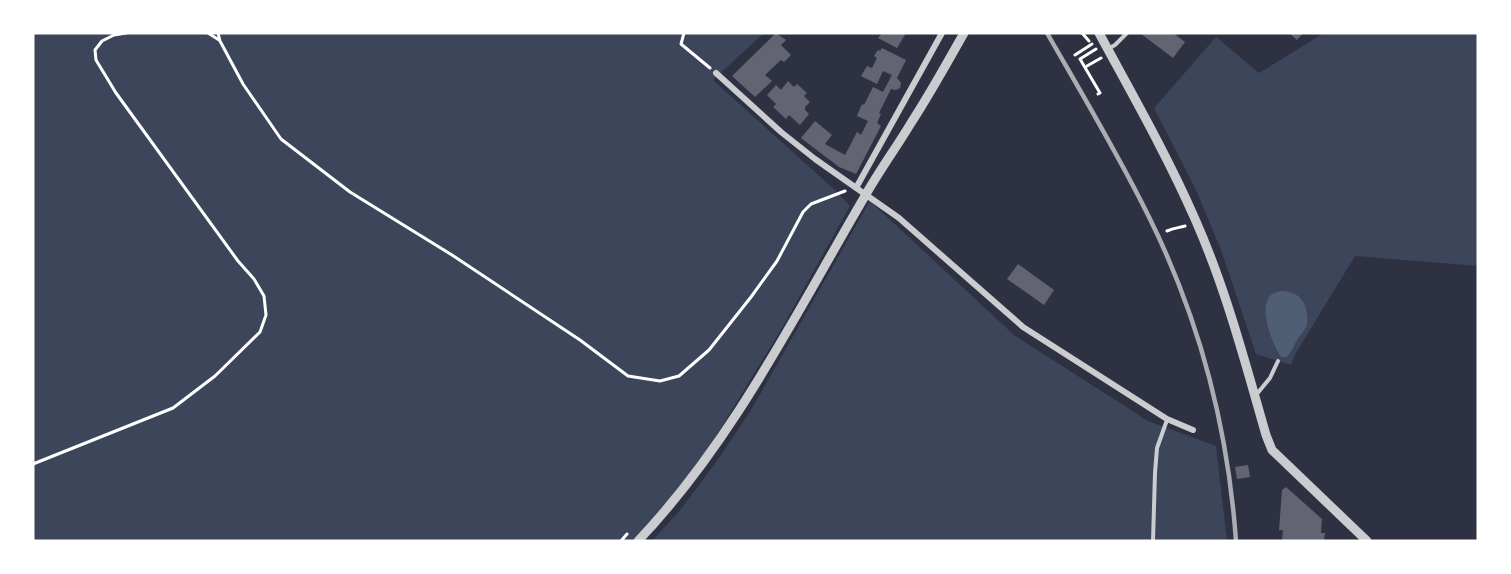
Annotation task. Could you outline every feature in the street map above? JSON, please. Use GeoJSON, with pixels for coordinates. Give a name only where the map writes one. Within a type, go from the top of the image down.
{"type":"FeatureCollection","features":[{"type":"Feature","properties":{"kind":"street"},"geometry":{"type":"LineString","coordinates":[[856,188],[942,33]]}},
{"type":"Feature","properties":{"kind":"street"},"geometry":{"type":"LineString","coordinates":[[638,541],[680,494],[713,449],[759,378],[866,194],[912,122],[964,33]]}},
{"type":"Feature","properties":{"kind":"street"},"geometry":{"type":"LineString","coordinates":[[1099,33],[1105,53],[1164,155],[1196,219],[1220,280],[1272,450],[1366,541]]}},
{"type":"Feature","properties":{"kind":"street"},"geometry":{"type":"LineString","coordinates":[[716,73],[781,132],[815,159],[899,218],[1023,327],[1167,419],[1193,430]]}},
{"type":"Feature","properties":{"kind":"lane"},"geometry":{"type":"LineString","coordinates":[[1105,53],[1127,33]]}},
{"type":"Feature","properties":{"kind":"lane"},"geometry":{"type":"LineString","coordinates":[[1255,396],[1270,378],[1278,361]]}},
{"type":"Feature","properties":{"kind":"lane"},"geometry":{"type":"LineString","coordinates":[[1153,541],[1157,448],[1167,419]]}},
{"type":"Feature","properties":{"kind":"path"},"geometry":{"type":"LineString","coordinates":[[33,464],[173,408],[215,376],[260,332],[266,315],[264,296],[254,279],[238,261],[116,93],[96,60],[95,50],[102,41],[114,35],[126,33]]}},
{"type":"Feature","properties":{"kind":"path"},"geometry":{"type":"LineString","coordinates":[[208,33],[220,41]]}},
{"type":"Feature","properties":{"kind":"path"},"geometry":{"type":"LineString","coordinates":[[218,33],[243,84],[281,140],[350,192],[452,255],[580,340],[628,376],[660,381],[679,376],[709,350],[751,297],[777,261],[803,212],[811,204],[856,188]]}},
{"type":"Feature","properties":{"kind":"path"},"geometry":{"type":"LineString","coordinates":[[684,33],[681,44],[716,73]]}},
{"type":"Feature","properties":{"kind":"path"},"geometry":{"type":"LineString","coordinates":[[1075,55],[1092,44]]}},
{"type":"Feature","properties":{"kind":"path"},"geometry":{"type":"LineString","coordinates":[[1096,49],[1080,59],[1100,93],[1098,94]]}},
{"type":"Feature","properties":{"kind":"path"},"geometry":{"type":"LineString","coordinates":[[1087,66],[1105,53]]}},
{"type":"Feature","properties":{"kind":"path"},"geometry":{"type":"LineString","coordinates":[[1167,231],[1188,225]]}},
{"type":"Feature","properties":{"kind":"path"},"geometry":{"type":"LineString","coordinates":[[621,541],[628,533]]}},
{"type":"Feature","properties":{"kind":"shaded area"},"geometry":{"type":"Polygon","coordinates":[[[33,33],[764,33],[713,80],[850,206],[782,328],[676,501],[632,541],[33,541],[33,33]]]}},
{"type":"Feature","properties":{"kind":"shaded area"},"geometry":{"type":"Polygon","coordinates":[[[1324,33],[1478,33],[1478,266],[1355,256],[1291,365],[1256,354],[1221,250],[1195,188],[1154,108],[1216,37],[1259,73],[1324,33]]]}},
{"type":"Feature","properties":{"kind":"shaded area"},"geometry":{"type":"Polygon","coordinates":[[[870,201],[1014,335],[1148,421],[1216,446],[1227,541],[652,541],[681,509],[751,410],[870,201]]]}},
{"type":"Feature","properties":{"kind":"shaded area"},"geometry":{"type":"Polygon","coordinates":[[[1282,291],[1300,297],[1305,305],[1307,319],[1305,328],[1287,357],[1281,357],[1274,345],[1266,319],[1266,303],[1269,297],[1282,291]]]}},
{"type":"Feature","properties":{"kind":"building"},"geometry":{"type":"Polygon","coordinates":[[[776,33],[786,40],[781,45],[791,55],[784,62],[781,60],[765,75],[772,81],[755,97],[732,76],[776,33]]]}},
{"type":"Feature","properties":{"kind":"building"},"geometry":{"type":"Polygon","coordinates":[[[882,33],[906,33],[897,48],[878,38],[882,33]]]}},
{"type":"Feature","properties":{"kind":"building"},"geometry":{"type":"Polygon","coordinates":[[[1140,33],[1173,33],[1185,42],[1173,58],[1140,33]]]}},
{"type":"Feature","properties":{"kind":"building"},"geometry":{"type":"Polygon","coordinates":[[[1289,33],[1303,33],[1297,40],[1289,33]]]}},
{"type":"Feature","properties":{"kind":"building"},"geometry":{"type":"Polygon","coordinates":[[[882,48],[906,60],[897,78],[901,83],[900,88],[891,89],[879,113],[881,114],[877,123],[881,126],[856,174],[839,167],[801,138],[815,121],[832,135],[825,144],[845,155],[857,132],[861,135],[868,121],[857,116],[862,104],[864,105],[873,87],[883,92],[892,75],[883,71],[877,84],[861,76],[867,66],[872,68],[877,58],[874,56],[882,48]]]}},
{"type":"Feature","properties":{"kind":"building"},"geometry":{"type":"Polygon","coordinates":[[[788,81],[794,87],[797,84],[807,93],[804,96],[810,102],[805,107],[809,114],[800,125],[789,115],[786,119],[773,107],[776,104],[767,95],[776,85],[781,90],[788,81]]]}},
{"type":"Feature","properties":{"kind":"building"},"geometry":{"type":"Polygon","coordinates":[[[1018,264],[1054,290],[1044,305],[1007,279],[1018,264]]]}},
{"type":"Feature","properties":{"kind":"building"},"geometry":{"type":"Polygon","coordinates":[[[1248,465],[1250,477],[1237,479],[1235,467],[1248,465]]]}},
{"type":"Feature","properties":{"kind":"building"},"geometry":{"type":"Polygon","coordinates":[[[1286,487],[1322,519],[1321,533],[1325,533],[1324,541],[1282,541],[1283,530],[1279,530],[1282,490],[1286,487]]]}},
{"type":"Feature","properties":{"kind":"railway"},"geometry":{"type":"LineString","coordinates":[[1047,33],[1100,124],[1149,217],[1183,294],[1218,416],[1226,457],[1236,541]]}}]}
